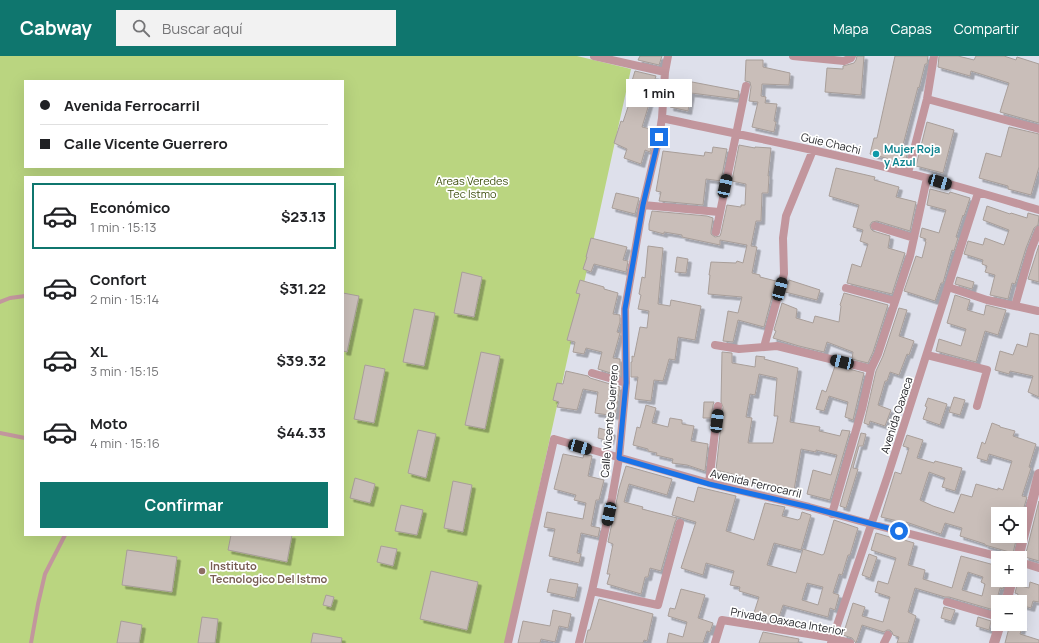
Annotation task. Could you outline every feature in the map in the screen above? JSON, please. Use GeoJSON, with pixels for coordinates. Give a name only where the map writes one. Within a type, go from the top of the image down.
{"type":"FeatureCollection","features":[{"type":"Feature","properties":{"kind":"street"},"geometry":{"type":"LineString","coordinates":[[594,56],[665,72]]}},
{"type":"Feature","properties":{"kind":"street","name":"Calle Vicente Guerrero"},"geometry":{"type":"LineString","coordinates":[[579,643],[592,591],[619,458],[626,383],[625,309],[643,205],[659,137],[662,118],[665,72],[668,56]]}},
{"type":"Feature","properties":{"kind":"street"},"geometry":{"type":"LineString","coordinates":[[793,56],[844,61],[852,56]]}},
{"type":"Feature","properties":{"kind":"street"},"geometry":{"type":"LineString","coordinates":[[908,173],[927,99],[934,56]]}},
{"type":"Feature","properties":{"kind":"street"},"geometry":{"type":"LineString","coordinates":[[716,232],[746,86]]}},
{"type":"Feature","properties":{"kind":"street"},"geometry":{"type":"LineString","coordinates":[[927,99],[1039,129]]}},
{"type":"Feature","properties":{"kind":"street","name":"Guie Chachi"},"geometry":{"type":"LineString","coordinates":[[662,118],[784,143],[908,173],[1039,210]]}},
{"type":"Feature","properties":{"kind":"street"},"geometry":{"type":"LineString","coordinates":[[764,347],[784,274],[783,238],[786,216],[813,150]]}},
{"type":"Feature","properties":{"kind":"street"},"geometry":{"type":"LineString","coordinates":[[832,514],[862,409],[871,369],[878,354],[910,256],[927,178]]}},
{"type":"Feature","properties":{"kind":"street","name":"Avenida Oaxaca"},"geometry":{"type":"LineString","coordinates":[[832,641],[927,355],[978,193]]}},
{"type":"Feature","properties":{"kind":"street"},"geometry":{"type":"LineString","coordinates":[[643,205],[719,212]]}},
{"type":"Feature","properties":{"kind":"street"},"geometry":{"type":"LineString","coordinates":[[875,226],[914,238]]}},
{"type":"Feature","properties":{"kind":"street"},"geometry":{"type":"LineString","coordinates":[[1015,306],[1031,250],[1039,230]]}},
{"type":"Feature","properties":{"kind":"street"},"geometry":{"type":"LineString","coordinates":[[948,287],[987,300],[1038,311]]}},
{"type":"Feature","properties":{"kind":"street"},"geometry":{"type":"LineString","coordinates":[[846,288],[895,301]]}},
{"type":"Feature","properties":{"kind":"street"},"geometry":{"type":"LineString","coordinates":[[715,345],[739,349],[777,346],[871,369]]}},
{"type":"Feature","properties":{"kind":"street"},"geometry":{"type":"LineString","coordinates":[[927,355],[987,370],[977,406]]}},
{"type":"Feature","properties":{"kind":"street"},"geometry":{"type":"LineString","coordinates":[[592,373],[626,383]]}},
{"type":"Feature","properties":{"kind":"street"},"geometry":{"type":"LineString","coordinates":[[709,484],[718,406]]}},
{"type":"Feature","properties":{"kind":"street","name":"Avenida Ferrocarril"},"geometry":{"type":"LineString","coordinates":[[508,643],[554,439],[709,484],[809,507],[991,555]]}},
{"type":"Feature","properties":{"kind":"street"},"geometry":{"type":"LineString","coordinates":[[1020,551],[1036,499],[1039,474]]}},
{"type":"Feature","properties":{"kind":"street"},"geometry":{"type":"LineString","coordinates":[[592,591],[658,605],[680,523]]}},
{"type":"Feature","properties":{"kind":"street"},"geometry":{"type":"LineString","coordinates":[[1027,564],[1039,568]]}},
{"type":"Feature","properties":{"kind":"street"},"geometry":{"type":"LineString","coordinates":[[947,602],[991,615]]}},
{"type":"Feature","properties":{"kind":"street","name":"Privada Oaxaca Interior"},"geometry":{"type":"LineString","coordinates":[[715,643],[722,620],[832,641],[850,643]]}},
{"type":"Feature","properties":{"kind":"street"},"geometry":{"type":"LineString","coordinates":[[994,643],[998,631]]}},
{"type":"Feature","properties":{"kind":"street"},"geometry":{"type":"LineString","coordinates":[[884,643],[888,635]]}},
{"type":"Feature","properties":{"kind":"lane"},"geometry":{"type":"LineString","coordinates":[[0,302],[10,298],[24,296]]}},
{"type":"Feature","properties":{"kind":"lane"},"geometry":{"type":"LineString","coordinates":[[0,433],[24,438]]}},
{"type":"Feature","properties":{"kind":"lane"},"geometry":{"type":"LineString","coordinates":[[31,643],[45,574],[64,536]]}},
{"type":"Feature","properties":{"kind":"green space","name":"Areas Veredes Tec Istmo"},"geometry":{"type":"Polygon","coordinates":[[[0,56],[577,56],[631,69],[505,643],[0,643],[0,56]]]}},
{"type":"Feature","properties":{"kind":"building"},"geometry":{"type":"Polygon","coordinates":[[[640,56],[662,56],[659,65],[638,60],[640,56]]]}},
{"type":"Feature","properties":{"kind":"building"},"geometry":{"type":"Polygon","coordinates":[[[857,56],[864,56],[861,95],[825,92],[827,68],[843,69],[843,66],[854,63],[857,56]]]}},
{"type":"Feature","properties":{"kind":"building"},"geometry":{"type":"Polygon","coordinates":[[[895,56],[928,56],[927,64],[925,64],[919,88],[918,87],[903,145],[909,147],[905,163],[870,154],[874,138],[877,138],[895,56]]]}},
{"type":"Feature","properties":{"kind":"building"},"geometry":{"type":"Polygon","coordinates":[[[939,56],[958,56],[974,60],[976,56],[1004,56],[1016,60],[1017,57],[1039,64],[1039,123],[1000,112],[1009,83],[971,71],[970,76],[938,67],[939,56]]]}},
{"type":"Feature","properties":{"kind":"building"},"geometry":{"type":"Polygon","coordinates":[[[746,60],[763,60],[763,67],[790,73],[789,85],[762,84],[761,96],[766,97],[765,103],[777,104],[774,132],[752,127],[758,102],[749,101],[751,87],[750,82],[745,81],[746,60]]]}},
{"type":"Feature","properties":{"kind":"building"},"geometry":{"type":"Polygon","coordinates":[[[635,71],[656,76],[642,127],[655,130],[654,136],[650,152],[645,150],[641,164],[624,158],[627,149],[614,143],[635,86],[631,84],[635,71]]]}},
{"type":"Feature","properties":{"kind":"building"},"geometry":{"type":"Polygon","coordinates":[[[687,81],[739,91],[738,99],[691,93],[688,111],[670,107],[675,82],[686,84],[687,81]]]}},
{"type":"Feature","properties":{"kind":"building"},"geometry":{"type":"Polygon","coordinates":[[[927,122],[954,130],[943,173],[916,166],[927,122]]]}},
{"type":"Feature","properties":{"kind":"building"},"geometry":{"type":"Polygon","coordinates":[[[1009,127],[1039,134],[1039,167],[1031,195],[1008,189],[1008,186],[979,178],[986,153],[1001,157],[1009,127]]]}},
{"type":"Feature","properties":{"kind":"building"},"geometry":{"type":"Polygon","coordinates":[[[739,145],[755,148],[771,148],[768,193],[762,193],[761,221],[756,221],[751,246],[757,247],[752,273],[760,275],[760,277],[776,281],[764,327],[738,320],[733,342],[723,341],[728,311],[738,313],[742,297],[708,294],[709,275],[711,262],[736,263],[737,261],[743,263],[747,245],[720,240],[720,245],[682,237],[682,235],[664,232],[664,234],[649,230],[649,224],[652,211],[707,216],[713,218],[711,234],[715,237],[720,236],[727,205],[741,207],[741,205],[745,205],[746,184],[732,181],[739,145]]]}},
{"type":"Feature","properties":{"kind":"building"},"geometry":{"type":"Polygon","coordinates":[[[713,147],[727,149],[721,181],[706,179],[703,205],[659,201],[661,192],[656,191],[663,151],[704,156],[705,152],[712,153],[713,147]]]}},
{"type":"Feature","properties":{"kind":"building"},"geometry":{"type":"Polygon","coordinates":[[[836,168],[875,177],[874,180],[899,187],[896,197],[916,202],[910,231],[877,221],[872,222],[870,225],[873,231],[890,236],[888,248],[905,253],[892,294],[847,283],[852,264],[861,267],[868,244],[860,241],[863,230],[853,227],[859,205],[829,196],[836,168]]]}},
{"type":"Feature","properties":{"kind":"building"},"geometry":{"type":"Polygon","coordinates":[[[930,189],[949,194],[950,192],[970,198],[956,237],[958,238],[954,251],[952,250],[943,283],[941,283],[935,301],[904,291],[916,256],[922,258],[926,239],[920,237],[922,228],[939,233],[946,210],[927,205],[930,189]]]}},
{"type":"Feature","properties":{"kind":"building"},"geometry":{"type":"Polygon","coordinates":[[[616,193],[639,198],[635,214],[612,208],[616,193]]]}},
{"type":"Feature","properties":{"kind":"building"},"geometry":{"type":"Polygon","coordinates":[[[987,206],[1027,218],[1028,213],[1039,216],[1038,225],[1034,228],[1015,284],[1012,283],[1008,299],[990,295],[995,275],[985,272],[987,266],[982,264],[983,260],[964,254],[968,241],[983,245],[985,238],[1004,245],[1009,230],[983,220],[987,206]]]}},
{"type":"Feature","properties":{"kind":"building"},"geometry":{"type":"Polygon","coordinates":[[[591,238],[627,247],[623,260],[628,261],[626,272],[594,264],[591,272],[583,269],[591,238]]]}},
{"type":"Feature","properties":{"kind":"building"},"geometry":{"type":"Polygon","coordinates":[[[1039,245],[1039,282],[1028,279],[1039,245]]]}},
{"type":"Feature","properties":{"kind":"building"},"geometry":{"type":"Polygon","coordinates":[[[648,246],[663,248],[658,304],[670,306],[671,300],[701,306],[695,340],[678,337],[675,360],[669,359],[663,381],[654,380],[651,401],[635,399],[638,377],[631,377],[632,356],[634,357],[640,327],[647,328],[649,311],[638,309],[641,295],[639,294],[642,277],[645,278],[648,246]]]}},
{"type":"Feature","properties":{"kind":"building"},"geometry":{"type":"Polygon","coordinates":[[[677,257],[688,259],[686,273],[675,272],[677,257]]]}},
{"type":"Feature","properties":{"kind":"building"},"geometry":{"type":"Polygon","coordinates":[[[462,272],[482,277],[474,317],[454,313],[462,272]]]}},
{"type":"Feature","properties":{"kind":"building"},"geometry":{"type":"Polygon","coordinates":[[[957,277],[974,282],[972,289],[955,284],[957,277]]]}},
{"type":"Feature","properties":{"kind":"building"},"geometry":{"type":"Polygon","coordinates":[[[580,280],[618,293],[613,314],[620,315],[620,322],[617,332],[620,333],[613,358],[620,359],[620,376],[598,369],[602,352],[586,348],[584,354],[573,352],[575,342],[567,340],[580,294],[576,293],[580,280]]]}},
{"type":"Feature","properties":{"kind":"building"},"geometry":{"type":"Polygon","coordinates":[[[789,280],[820,290],[817,300],[785,292],[789,280]]]}},
{"type":"Feature","properties":{"kind":"building"},"geometry":{"type":"Polygon","coordinates":[[[344,293],[359,296],[347,352],[344,351],[344,293]]]}},
{"type":"Feature","properties":{"kind":"building"},"geometry":{"type":"Polygon","coordinates":[[[844,293],[888,305],[868,363],[852,359],[853,352],[827,342],[824,352],[773,338],[782,303],[797,309],[796,318],[813,323],[815,316],[839,322],[840,305],[844,293]]]}},
{"type":"Feature","properties":{"kind":"building"},"geometry":{"type":"Polygon","coordinates":[[[955,295],[970,300],[967,310],[984,315],[986,305],[1006,310],[998,335],[985,331],[976,362],[936,351],[939,339],[961,346],[966,329],[947,323],[955,295]]]}},
{"type":"Feature","properties":{"kind":"building"},"geometry":{"type":"Polygon","coordinates":[[[899,308],[907,310],[899,336],[914,341],[899,375],[890,372],[887,381],[885,381],[878,405],[891,410],[885,426],[870,421],[869,425],[864,423],[876,371],[883,356],[899,308]]]}},
{"type":"Feature","properties":{"kind":"building"},"geometry":{"type":"Polygon","coordinates":[[[414,309],[435,313],[424,366],[403,362],[414,309]]]}},
{"type":"Feature","properties":{"kind":"building"},"geometry":{"type":"Polygon","coordinates":[[[1030,333],[1039,335],[1039,397],[1028,392],[1033,376],[1010,371],[1009,374],[995,370],[1000,351],[1013,355],[1017,344],[1027,347],[1030,333]]]}},
{"type":"Feature","properties":{"kind":"building"},"geometry":{"type":"Polygon","coordinates":[[[481,352],[500,356],[485,429],[465,425],[481,352]]]}},
{"type":"Feature","properties":{"kind":"building"},"geometry":{"type":"Polygon","coordinates":[[[722,352],[732,353],[732,363],[755,367],[756,356],[765,357],[764,359],[798,368],[790,422],[820,427],[819,431],[840,436],[842,430],[850,431],[830,500],[807,494],[813,470],[831,475],[837,455],[816,450],[816,452],[801,449],[794,490],[760,481],[760,483],[735,479],[736,475],[716,470],[723,407],[721,402],[722,352]],[[759,374],[755,395],[750,394],[746,417],[752,418],[748,443],[773,443],[778,416],[774,416],[777,378],[759,374]]]}},
{"type":"Feature","properties":{"kind":"building"},"geometry":{"type":"Polygon","coordinates":[[[365,365],[385,369],[374,423],[354,419],[365,365]]]}},
{"type":"Feature","properties":{"kind":"building"},"geometry":{"type":"Polygon","coordinates":[[[835,366],[864,373],[853,420],[845,417],[848,402],[829,396],[824,411],[816,409],[822,390],[826,392],[835,366]]]}},
{"type":"Feature","properties":{"kind":"building"},"geometry":{"type":"Polygon","coordinates":[[[566,371],[588,376],[590,378],[620,387],[615,416],[595,413],[598,392],[583,389],[577,410],[557,407],[559,402],[553,400],[557,383],[563,384],[566,371]]]}},
{"type":"Feature","properties":{"kind":"building"},"geometry":{"type":"Polygon","coordinates":[[[954,397],[965,400],[960,415],[949,412],[954,397]]]}},
{"type":"Feature","properties":{"kind":"building"},"geometry":{"type":"Polygon","coordinates":[[[928,398],[947,404],[940,425],[923,419],[928,398]]]}},
{"type":"Feature","properties":{"kind":"building"},"geometry":{"type":"Polygon","coordinates":[[[704,402],[714,402],[711,418],[703,418],[704,402]]]}},
{"type":"Feature","properties":{"kind":"building"},"geometry":{"type":"Polygon","coordinates":[[[646,405],[656,408],[652,423],[668,427],[670,418],[682,420],[682,424],[694,426],[691,441],[708,444],[705,471],[687,465],[672,463],[673,459],[656,455],[657,453],[648,451],[648,449],[633,445],[637,427],[640,428],[646,405]]]}},
{"type":"Feature","properties":{"kind":"building"},"geometry":{"type":"Polygon","coordinates":[[[992,423],[1015,431],[1013,436],[1036,444],[1029,467],[1031,468],[1022,496],[1027,497],[1024,507],[991,507],[991,543],[1015,543],[1013,551],[1006,551],[960,536],[962,528],[945,523],[941,534],[906,522],[881,517],[895,472],[901,474],[909,448],[903,446],[907,435],[923,440],[917,458],[962,468],[955,491],[942,487],[945,478],[929,472],[920,500],[954,513],[961,494],[972,497],[976,484],[1003,490],[1012,461],[989,454],[987,461],[977,458],[982,442],[985,444],[992,423]]]}},
{"type":"Feature","properties":{"kind":"building"},"geometry":{"type":"Polygon","coordinates":[[[599,428],[612,432],[610,441],[598,438],[599,428]]]}},
{"type":"Feature","properties":{"kind":"building"},"geometry":{"type":"Polygon","coordinates":[[[418,430],[436,434],[426,478],[408,473],[418,430]]]}},
{"type":"Feature","properties":{"kind":"building"},"geometry":{"type":"Polygon","coordinates":[[[861,433],[866,434],[863,446],[859,446],[853,468],[858,469],[846,508],[840,506],[861,433]]]}},
{"type":"Feature","properties":{"kind":"building"},"geometry":{"type":"Polygon","coordinates":[[[563,454],[583,458],[584,454],[592,456],[588,476],[604,480],[599,500],[596,500],[591,526],[600,528],[598,537],[581,533],[577,553],[581,554],[579,563],[549,556],[555,529],[544,527],[547,512],[583,519],[586,503],[574,500],[576,495],[554,489],[563,454]]]}},
{"type":"Feature","properties":{"kind":"building"},"geometry":{"type":"Polygon","coordinates":[[[626,466],[672,479],[667,495],[629,484],[624,502],[643,507],[642,509],[677,518],[661,571],[650,568],[648,577],[645,577],[641,594],[607,584],[610,574],[607,574],[613,544],[608,542],[619,489],[626,466]]]}},
{"type":"Feature","properties":{"kind":"building"},"geometry":{"type":"Polygon","coordinates":[[[355,478],[375,484],[370,503],[350,498],[355,478]]]}},
{"type":"Feature","properties":{"kind":"building"},"geometry":{"type":"Polygon","coordinates":[[[453,481],[472,485],[463,532],[444,528],[453,481]]]}},
{"type":"Feature","properties":{"kind":"building"},"geometry":{"type":"Polygon","coordinates":[[[698,487],[736,496],[726,531],[754,540],[765,503],[785,507],[782,516],[798,520],[800,519],[802,512],[811,515],[801,550],[774,543],[767,565],[796,573],[803,549],[822,555],[824,554],[834,520],[858,528],[850,555],[848,555],[842,575],[839,574],[833,593],[839,595],[835,610],[830,608],[828,617],[783,605],[777,623],[752,619],[759,597],[739,591],[740,587],[730,585],[734,571],[706,563],[703,575],[681,568],[696,522],[672,515],[677,497],[694,502],[698,487]],[[807,583],[802,600],[818,605],[823,587],[807,583]]]}},
{"type":"Feature","properties":{"kind":"building"},"geometry":{"type":"Polygon","coordinates":[[[1039,501],[1039,561],[1027,558],[1026,551],[1039,501]]]}},
{"type":"Feature","properties":{"kind":"building"},"geometry":{"type":"Polygon","coordinates":[[[401,505],[423,510],[417,535],[395,531],[401,505]]]}},
{"type":"Feature","properties":{"kind":"building"},"geometry":{"type":"Polygon","coordinates":[[[876,533],[914,543],[908,565],[925,570],[923,579],[952,588],[961,556],[991,564],[991,587],[1004,587],[1003,589],[1000,588],[998,595],[991,595],[991,609],[915,588],[908,612],[916,616],[908,643],[897,643],[899,637],[893,635],[890,630],[884,632],[862,625],[856,643],[852,638],[843,635],[853,603],[865,607],[862,616],[883,622],[890,597],[875,592],[878,581],[888,584],[896,558],[871,550],[876,533]],[[968,572],[962,590],[982,596],[985,584],[981,582],[983,577],[968,572]]]}},
{"type":"Feature","properties":{"kind":"building"},"geometry":{"type":"Polygon","coordinates":[[[231,536],[292,536],[287,562],[228,550],[231,536]]]}},
{"type":"Feature","properties":{"kind":"building"},"geometry":{"type":"Polygon","coordinates":[[[381,546],[397,549],[393,566],[377,562],[381,546]]]}},
{"type":"Feature","properties":{"kind":"building"},"geometry":{"type":"Polygon","coordinates":[[[127,550],[177,557],[172,592],[122,585],[127,550]]]}},
{"type":"Feature","properties":{"kind":"building"},"geometry":{"type":"Polygon","coordinates":[[[869,554],[877,557],[870,578],[862,575],[869,554]]]}},
{"type":"Feature","properties":{"kind":"building"},"geometry":{"type":"Polygon","coordinates":[[[431,571],[478,582],[467,630],[420,619],[431,571]]]}},
{"type":"Feature","properties":{"kind":"building"},"geometry":{"type":"Polygon","coordinates":[[[550,579],[578,584],[575,598],[547,592],[550,579]]]}},
{"type":"Feature","properties":{"kind":"building"},"geometry":{"type":"Polygon","coordinates":[[[1030,582],[1039,585],[1039,602],[1033,601],[1031,608],[1027,607],[1027,595],[1018,595],[1015,593],[1016,587],[1029,588],[1030,582]]]}},
{"type":"Feature","properties":{"kind":"building"},"geometry":{"type":"Polygon","coordinates":[[[681,589],[705,595],[698,618],[713,623],[710,632],[707,631],[703,643],[667,643],[669,633],[683,637],[687,622],[668,616],[670,608],[675,609],[681,589]]]}},
{"type":"Feature","properties":{"kind":"building"},"geometry":{"type":"Polygon","coordinates":[[[326,595],[334,597],[331,607],[323,605],[326,595]]]}},
{"type":"Feature","properties":{"kind":"building"},"geometry":{"type":"Polygon","coordinates":[[[599,599],[653,614],[647,641],[644,640],[643,643],[585,643],[599,599]]]}},
{"type":"Feature","properties":{"kind":"building"},"geometry":{"type":"Polygon","coordinates":[[[944,607],[955,610],[951,621],[941,618],[944,607]]]}},
{"type":"Feature","properties":{"kind":"building"},"geometry":{"type":"Polygon","coordinates":[[[553,610],[571,614],[568,628],[559,626],[555,642],[541,639],[540,643],[518,643],[523,621],[550,626],[553,610]]]}},
{"type":"Feature","properties":{"kind":"building"},"geometry":{"type":"Polygon","coordinates":[[[202,617],[218,619],[215,643],[198,643],[202,617]]]}},
{"type":"Feature","properties":{"kind":"building"},"geometry":{"type":"Polygon","coordinates":[[[978,617],[991,621],[989,630],[976,626],[978,617]]]}},
{"type":"Feature","properties":{"kind":"building"},"geometry":{"type":"Polygon","coordinates":[[[121,621],[142,625],[139,643],[117,643],[121,621]]]}},
{"type":"Feature","properties":{"kind":"building"},"geometry":{"type":"Polygon","coordinates":[[[1008,631],[1021,631],[1020,634],[1039,640],[1039,643],[1005,643],[1008,631]]]}},
{"type":"Feature","properties":{"kind":"building"},"geometry":{"type":"Polygon","coordinates":[[[763,632],[799,639],[798,643],[759,643],[763,632]]]}},
{"type":"Feature","properties":{"kind":"building"},"geometry":{"type":"Polygon","coordinates":[[[313,633],[342,638],[341,643],[311,643],[313,633]]]}},
{"type":"Feature","properties":{"kind":"place","name":"Mujer Roja y Azul"},"geometry":{"type":"Point","coordinates":[876,154]}},
{"type":"Feature","properties":{"kind":"place","name":"Instituto Tecnologico Del Istmo"},"geometry":{"type":"Point","coordinates":[202,571]}},
{"type":"Feature","properties":{"kind":"route"},"geometry":{"type":"LineString","coordinates":[[659,137],[643,205],[625,309],[626,383],[619,458],[709,484],[809,507],[899,531]]}}]}
